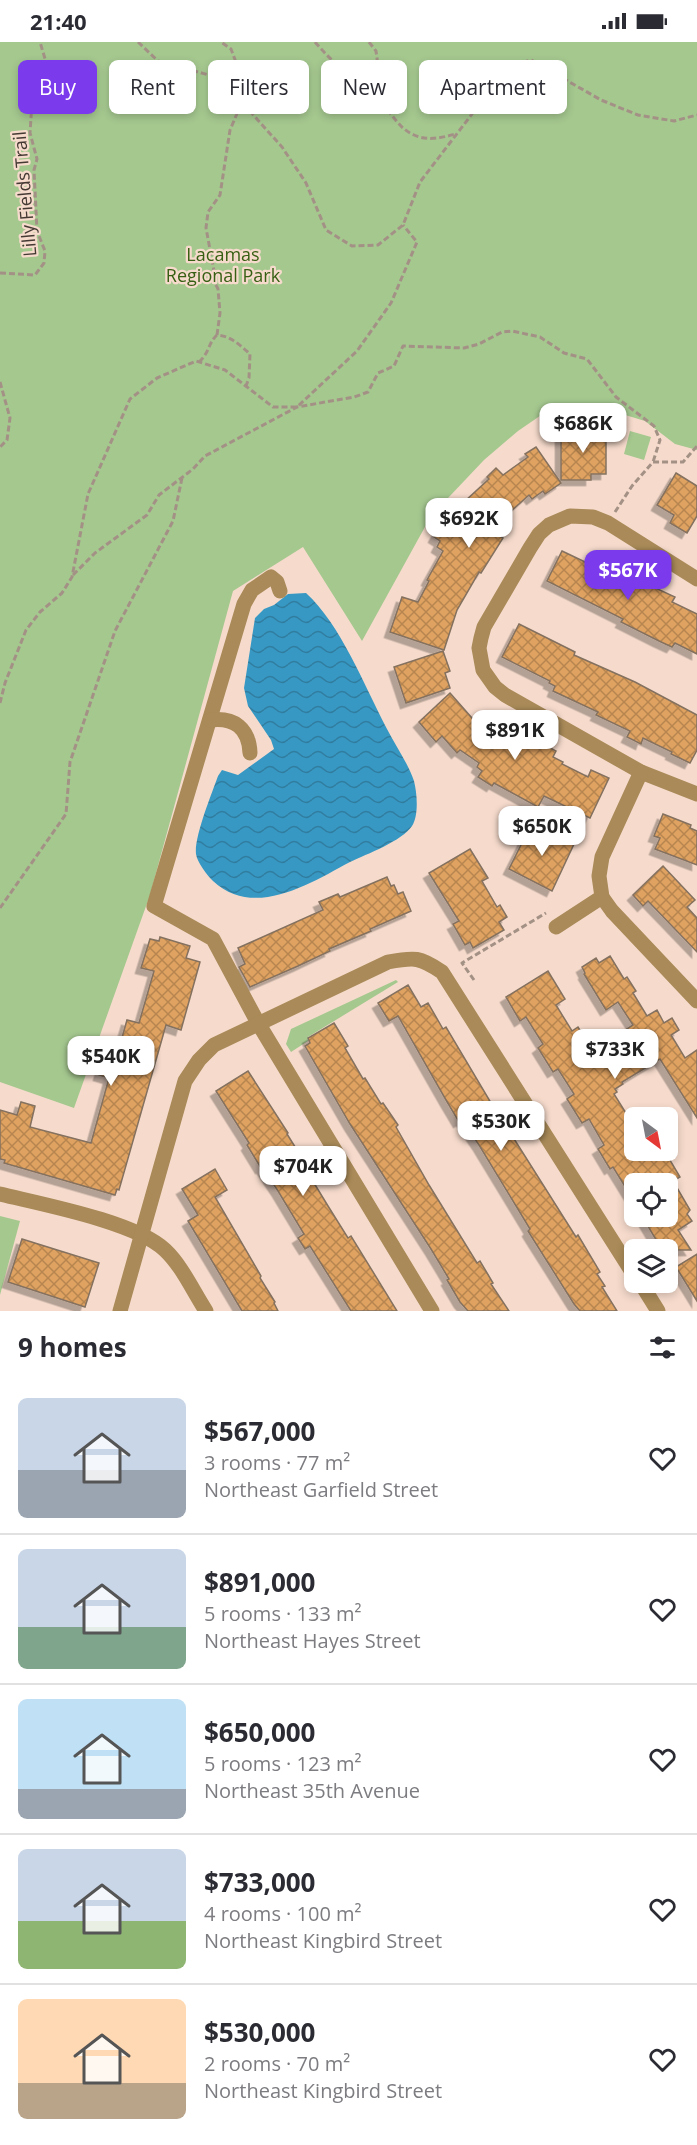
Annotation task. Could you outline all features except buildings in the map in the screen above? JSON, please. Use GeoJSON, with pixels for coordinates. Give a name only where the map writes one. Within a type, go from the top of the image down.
{"type":"FeatureCollection","features":[{"type":"Feature","properties":{"kind":"street"},"geometry":{"type":"LineString","coordinates":[[697,579],[608,523],[582,515],[561,518],[539,534],[484,627],[479,648],[482,668],[488,680],[505,695],[641,772],[697,794]]}},
{"type":"Feature","properties":{"kind":"street"},"geometry":{"type":"LineString","coordinates":[[280,591],[278,582],[271,577],[252,590],[244,604],[154,906],[213,939],[258,1023],[432,1311]]}},
{"type":"Feature","properties":{"kind":"street"},"geometry":{"type":"LineString","coordinates":[[210,720],[225,718],[242,729],[250,740],[250,753]]}},
{"type":"Feature","properties":{"kind":"street"},"geometry":{"type":"LineString","coordinates":[[641,772],[603,856],[599,876],[602,897],[612,911],[697,1001]]}},
{"type":"Feature","properties":{"kind":"street"},"geometry":{"type":"LineString","coordinates":[[556,927],[602,897]]}},
{"type":"Feature","properties":{"kind":"street"},"geometry":{"type":"LineString","coordinates":[[120,1311],[185,1082],[198,1060],[214,1045],[258,1023],[388,962],[407,958],[424,959],[442,972],[624,1259]]}},
{"type":"Feature","properties":{"kind":"street"},"geometry":{"type":"LineString","coordinates":[[0,1194],[107,1222],[142,1234],[164,1248],[174,1260],[206,1311]]}},
{"type":"Feature","properties":{"kind":"street"},"geometry":{"type":"LineString","coordinates":[[646,1293],[658,1311]]}},
{"type":"Feature","properties":{"kind":"path","name":"Lilly Fields Trail"},"geometry":{"type":"LineString","coordinates":[[0,273],[35,275],[44,263],[45,251],[37,231],[34,170],[37,159],[30,133],[33,87],[46,62],[40,42]]}},
{"type":"Feature","properties":{"kind":"path"},"geometry":{"type":"LineString","coordinates":[[138,42],[158,61],[209,75],[230,89],[282,147],[306,183],[326,230],[352,246],[378,245],[403,225],[420,182],[472,114],[499,68],[531,60],[600,100],[638,115],[674,121],[697,115]]}},
{"type":"Feature","properties":{"kind":"path"},"geometry":{"type":"LineString","coordinates":[[199,362],[207,354],[211,341],[217,335],[220,313],[218,289],[213,279],[214,271],[206,228],[208,212],[220,195],[230,130],[242,102],[248,98],[231,49],[221,42]]}},
{"type":"Feature","properties":{"kind":"path"},"geometry":{"type":"LineString","coordinates":[[315,42],[330,60]]}},
{"type":"Feature","properties":{"kind":"path"},"geometry":{"type":"LineString","coordinates":[[369,42],[376,51],[377,60]]}},
{"type":"Feature","properties":{"kind":"path"},"geometry":{"type":"LineString","coordinates":[[390,114],[401,128],[416,136],[438,139],[457,134]]}},
{"type":"Feature","properties":{"kind":"path"},"geometry":{"type":"LineString","coordinates":[[0,704],[4,682],[26,630],[40,612],[62,593],[72,577],[95,553],[147,515],[159,495],[205,456],[297,407],[357,351],[391,303],[417,242],[403,225]]}},
{"type":"Feature","properties":{"kind":"path"},"geometry":{"type":"LineString","coordinates":[[72,577],[88,494],[130,399],[157,378],[195,361],[225,370],[273,407],[297,407],[354,398],[368,392],[378,374],[394,366],[403,346],[464,348],[479,344],[502,332],[512,331],[540,337],[564,353],[587,360],[616,397],[654,426],[660,440],[653,462],[632,486],[608,523]]}},
{"type":"Feature","properties":{"kind":"path"},"geometry":{"type":"LineString","coordinates":[[217,335],[239,344],[250,354],[249,378],[246,386]]}},
{"type":"Feature","properties":{"kind":"path"},"geometry":{"type":"LineString","coordinates":[[0,382],[10,418],[8,440],[0,447]]}},
{"type":"Feature","properties":{"kind":"path"},"geometry":{"type":"LineString","coordinates":[[653,462],[683,462],[697,446]]}},
{"type":"Feature","properties":{"kind":"path"},"geometry":{"type":"LineString","coordinates":[[0,908],[66,813],[70,762],[107,653],[115,632],[173,520],[183,477]]}},
{"type":"Feature","properties":{"kind":"path"},"geometry":{"type":"LineString","coordinates":[[474,980],[462,963],[555,908]]}},
{"type":"Feature","properties":{"kind":"green space","name":"Lacamas Regional Park"},"geometry":{"type":"Polygon","coordinates":[[[0,42],[697,42],[697,450],[675,444],[645,421],[622,414],[550,409],[518,431],[484,460],[431,516],[362,641],[303,547],[233,591],[150,895],[74,1108],[0,1082],[0,42]]]}},
{"type":"Feature","properties":{"kind":"green space"},"geometry":{"type":"Polygon","coordinates":[[[630,431],[651,437],[644,460],[624,454],[630,431]]]}},
{"type":"Feature","properties":{"kind":"green space"},"geometry":{"type":"Polygon","coordinates":[[[396,980],[398,982],[308,1037],[308,1041],[291,1052],[286,1044],[291,1029],[396,980]]]}},
{"type":"Feature","properties":{"kind":"green space"},"geometry":{"type":"Polygon","coordinates":[[[0,1216],[20,1221],[0,1295],[0,1216]]]}},
{"type":"Feature","properties":{"kind":"water"},"geometry":{"type":"Polygon","coordinates":[[[306,593],[319,606],[341,638],[408,768],[416,792],[416,816],[412,826],[400,837],[317,880],[282,894],[246,897],[229,892],[213,881],[200,864],[196,846],[208,804],[222,770],[238,775],[274,749],[271,740],[248,706],[244,688],[255,618],[264,609],[274,605],[288,594],[306,593]]]}}]}
